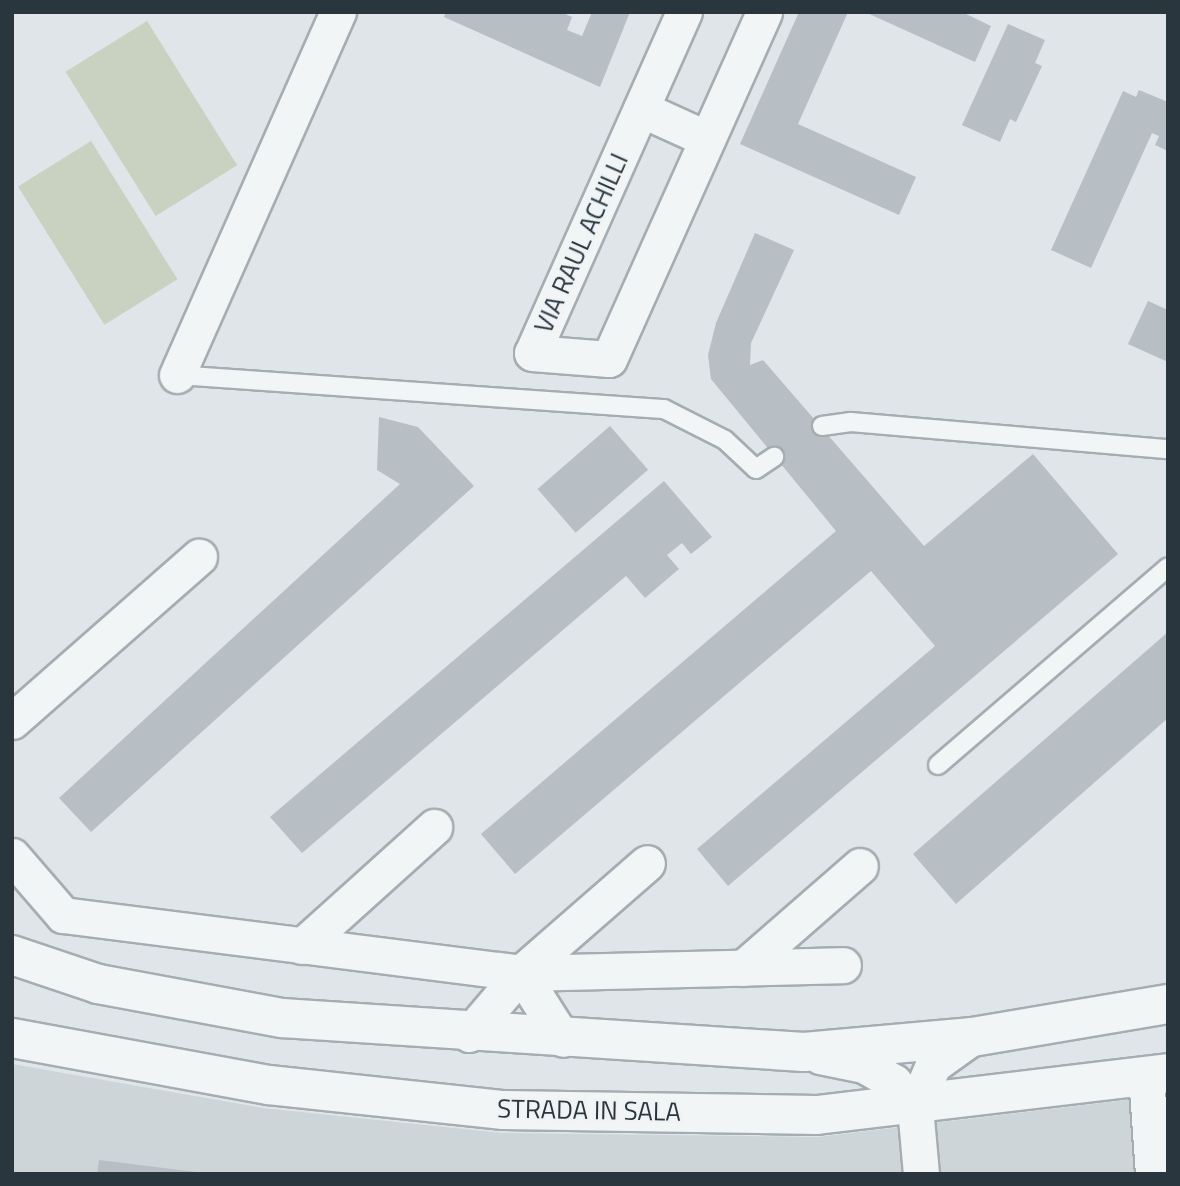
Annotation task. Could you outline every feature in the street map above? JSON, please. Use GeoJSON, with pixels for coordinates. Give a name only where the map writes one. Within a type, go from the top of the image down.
{"type":"FeatureCollection","features":[{"type":"Feature","properties":{"kind":"street"},"geometry":{"type":"LineString","coordinates":[[177,375],[338,12]]}},
{"type":"Feature","properties":{"kind":"street","name":"VIA RAUL ACHILLI"},"geometry":{"type":"LineString","coordinates":[[684,12],[532,353],[609,359],[764,12]]}},
{"type":"Feature","properties":{"kind":"street"},"geometry":{"type":"LineString","coordinates":[[641,109],[707,139]]}},
{"type":"Feature","properties":{"kind":"street"},"geometry":{"type":"LineString","coordinates":[[12,721],[200,556]]}},
{"type":"Feature","properties":{"kind":"street"},"geometry":{"type":"LineString","coordinates":[[302,946],[434,827]]}},
{"type":"Feature","properties":{"kind":"street"},"geometry":{"type":"LineString","coordinates":[[12,856],[64,915],[521,973],[843,965]]}},
{"type":"Feature","properties":{"kind":"street"},"geometry":{"type":"LineString","coordinates":[[469,1034],[521,973],[647,863]]}},
{"type":"Feature","properties":{"kind":"street"},"geometry":{"type":"LineString","coordinates":[[743,968],[860,866]]}},
{"type":"Feature","properties":{"kind":"street"},"geometry":{"type":"LineString","coordinates":[[12,955],[98,984],[282,1018],[469,1034],[804,1052],[972,1037],[1168,1004]]}},
{"type":"Feature","properties":{"kind":"street"},"geometry":{"type":"LineString","coordinates":[[521,973],[563,1040]]}},
{"type":"Feature","properties":{"kind":"street"},"geometry":{"type":"LineString","coordinates":[[921,1174],[915,1107],[933,1065],[972,1037]]}},
{"type":"Feature","properties":{"kind":"street","name":"STRADA IN SALA"},"geometry":{"type":"LineString","coordinates":[[12,1038],[269,1084],[504,1110],[817,1115],[915,1107],[1157,1075]]}},
{"type":"Feature","properties":{"kind":"street"},"geometry":{"type":"LineString","coordinates":[[804,1052],[864,1065],[894,1082],[915,1107]]}},
{"type":"Feature","properties":{"kind":"street"},"geometry":{"type":"LineString","coordinates":[[1153,1174],[1157,1075]]}},
{"type":"Feature","properties":{"kind":"lane"},"geometry":{"type":"LineString","coordinates":[[177,375],[664,409],[725,440],[755,469],[774,457]]}},
{"type":"Feature","properties":{"kind":"lane"},"geometry":{"type":"LineString","coordinates":[[822,426],[851,422],[1168,449]]}},
{"type":"Feature","properties":{"kind":"lane"},"geometry":{"type":"LineString","coordinates":[[938,765],[1168,567]]}},
{"type":"Feature","properties":{"kind":"shaded area"},"geometry":{"type":"Polygon","coordinates":[[[12,1064],[263,1108],[502,1133],[818,1137],[1168,1095],[1168,1174],[12,1174],[12,1064]]]}},
{"type":"Feature","properties":{"kind":"green space"},"geometry":{"type":"Polygon","coordinates":[[[147,21],[237,165],[156,216],[66,72],[147,21]]]}},
{"type":"Feature","properties":{"kind":"green space"},"geometry":{"type":"Polygon","coordinates":[[[91,141],[177,279],[104,325],[18,187],[91,141]]]}},
{"type":"Feature","properties":{"kind":"building"},"geometry":{"type":"Polygon","coordinates":[[[446,12],[561,12],[572,17],[567,30],[582,36],[592,12],[630,12],[600,87],[444,17],[446,12]]]}},
{"type":"Feature","properties":{"kind":"building"},"geometry":{"type":"Polygon","coordinates":[[[799,12],[848,12],[798,124],[916,177],[899,215],[740,144],[799,12]]]}},
{"type":"Feature","properties":{"kind":"building"},"geometry":{"type":"Polygon","coordinates":[[[865,12],[962,12],[991,26],[975,62],[865,12]]]}},
{"type":"Feature","properties":{"kind":"building"},"geometry":{"type":"Polygon","coordinates":[[[1008,24],[1045,40],[1035,63],[1042,66],[1016,122],[1010,119],[1000,142],[962,125],[1008,24]]]}},
{"type":"Feature","properties":{"kind":"building"},"geometry":{"type":"Polygon","coordinates":[[[1139,90],[1168,102],[1168,151],[1155,145],[1159,136],[1152,133],[1091,268],[1051,250],[1123,91],[1136,97],[1139,90]]]}},
{"type":"Feature","properties":{"kind":"building"},"geometry":{"type":"Polygon","coordinates":[[[755,233],[794,250],[751,343],[750,365],[763,360],[924,546],[1033,454],[1118,554],[728,886],[697,849],[935,646],[871,571],[515,874],[481,834],[836,531],[711,379],[708,355],[716,323],[755,233]]]}},
{"type":"Feature","properties":{"kind":"building"},"geometry":{"type":"Polygon","coordinates":[[[1148,301],[1168,310],[1168,362],[1128,344],[1148,301]]]}},
{"type":"Feature","properties":{"kind":"building"},"geometry":{"type":"Polygon","coordinates":[[[379,417],[418,427],[474,486],[91,832],[59,798],[400,484],[377,470],[379,417]]]}},
{"type":"Feature","properties":{"kind":"building"},"geometry":{"type":"Polygon","coordinates":[[[610,426],[648,470],[576,533],[538,489],[610,426]]]}},
{"type":"Feature","properties":{"kind":"building"},"geometry":{"type":"Polygon","coordinates":[[[664,481],[712,537],[691,554],[682,543],[667,555],[679,569],[645,598],[626,576],[302,853],[270,817],[664,481]]]}},
{"type":"Feature","properties":{"kind":"building"},"geometry":{"type":"Polygon","coordinates":[[[1168,632],[1168,718],[956,904],[913,854],[1168,632]]]}},
{"type":"Feature","properties":{"kind":"building"},"geometry":{"type":"Polygon","coordinates":[[[99,1160],[196,1172],[196,1174],[97,1174],[99,1160]]]}}]}
